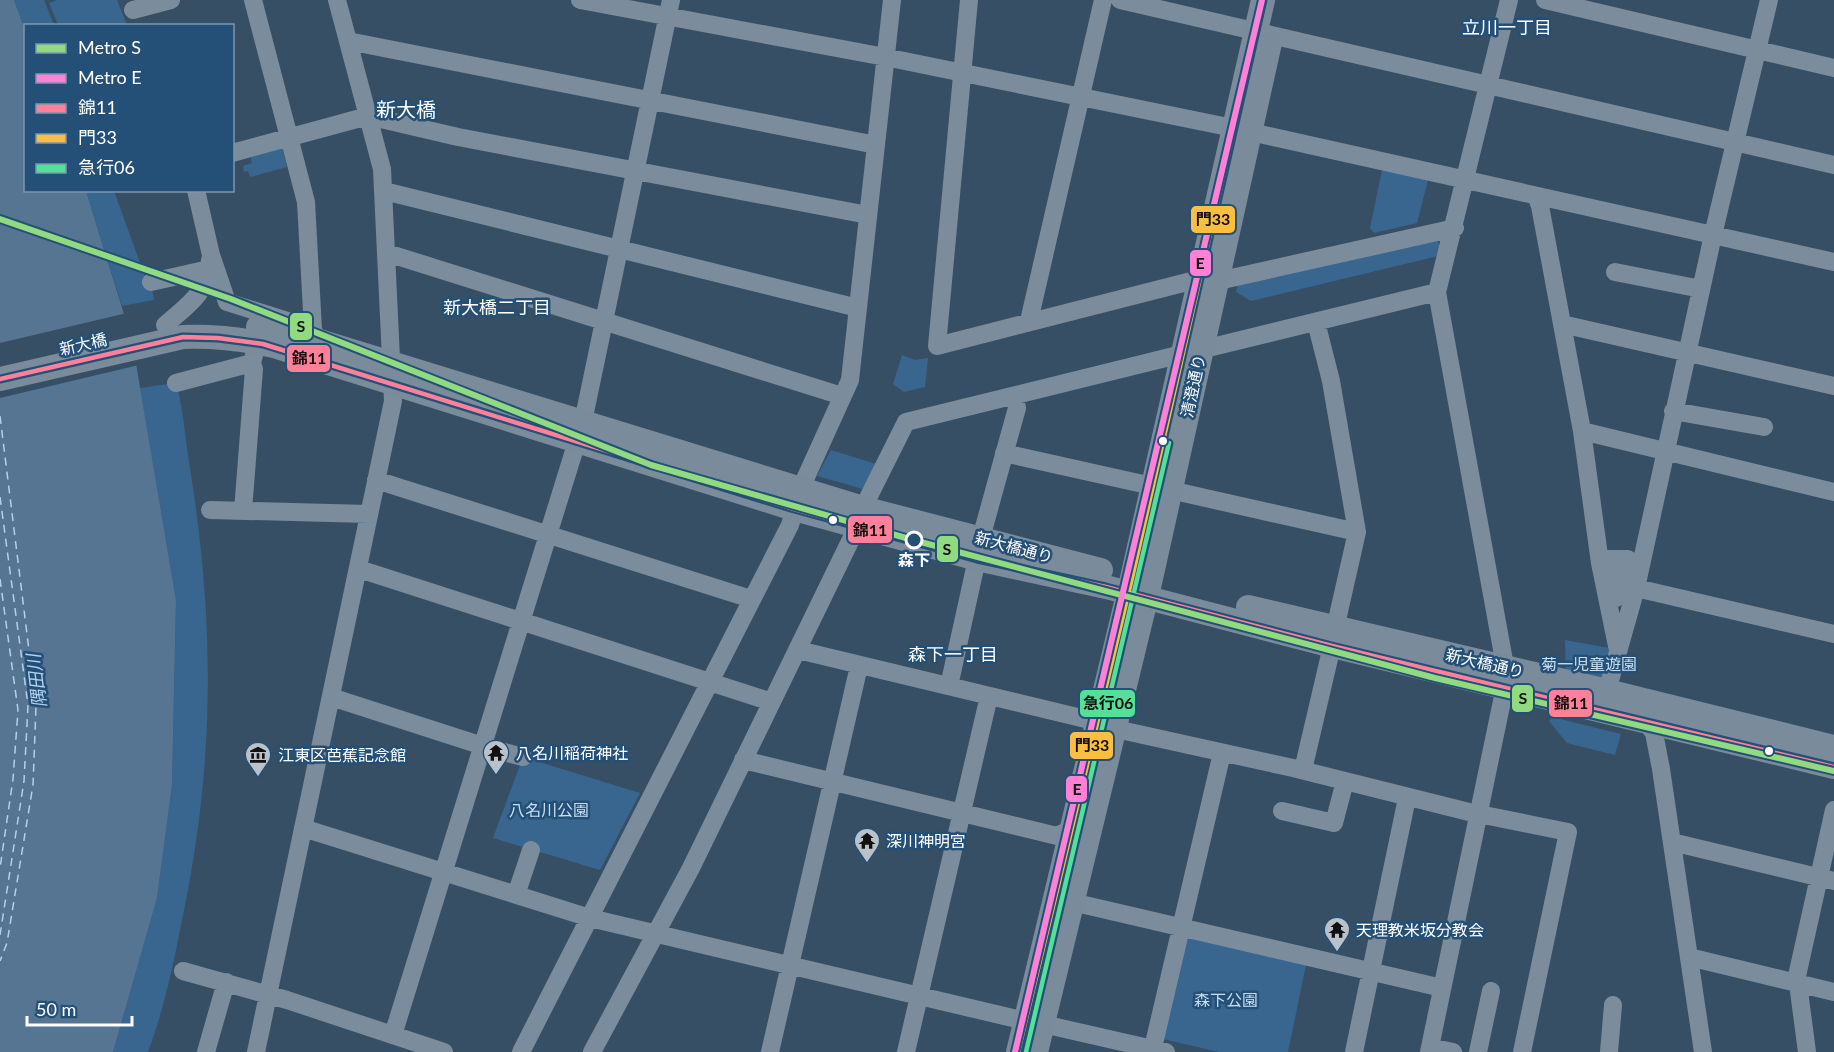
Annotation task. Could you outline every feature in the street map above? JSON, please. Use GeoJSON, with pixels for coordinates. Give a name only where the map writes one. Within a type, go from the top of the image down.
{"type":"FeatureCollection","features":[{"type":"Feature","properties":{"kind":"main road","name":"清澄通り"},"geometry":{"type":"LineString","coordinates":[[1018,1052],[1034,1022],[1072,902],[1107,725],[1263,34],[1263,0]]}},
{"type":"Feature","properties":{"kind":"main road","name":"清澄通り"},"geometry":{"type":"LineString","coordinates":[[1263,34],[1279,0]]}},
{"type":"Feature","properties":{"kind":"main road","name":"新大橋通り"},"geometry":{"type":"LineString","coordinates":[[166,332],[193,321],[224,321],[314,334],[392,373]]}},
{"type":"Feature","properties":{"kind":"main road","name":"新大橋通り"},"geometry":{"type":"LineString","coordinates":[[166,332],[213,336],[254,353],[392,373],[860,517],[1334,637],[1505,677],[1646,722],[1834,767]]}},
{"type":"Feature","properties":{"kind":"main road","name":"新大橋"},"geometry":{"type":"LineString","coordinates":[[0,363],[166,332]]}},
{"type":"Feature","properties":{"kind":"main road","name":"新大橋"},"geometry":{"type":"LineString","coordinates":[[0,379],[166,332]]}},
{"type":"Feature","properties":{"kind":"main road","name":"新大橋通り"},"geometry":{"type":"LineString","coordinates":[[1505,677],[1607,691],[1834,747]]}},
{"type":"Feature","properties":{"kind":"main road","name":"清澄通り"},"geometry":{"type":"LineString","coordinates":[[1036,1052],[1034,1022],[1072,828],[1107,725]]}},
{"type":"Feature","properties":{"kind":"street"},"geometry":{"type":"LineString","coordinates":[[134,12],[171,0]]}},
{"type":"Feature","properties":{"kind":"street"},"geometry":{"type":"LineString","coordinates":[[194,299],[208,296],[314,334],[306,202],[253,0]]}},
{"type":"Feature","properties":{"kind":"street"},"geometry":{"type":"LineString","coordinates":[[256,1052],[393,401],[384,191],[368,116],[338,0]]}},
{"type":"Feature","properties":{"kind":"street"},"geometry":{"type":"LineString","coordinates":[[580,0],[669,8],[885,57],[1242,130],[1834,262]]}},
{"type":"Feature","properties":{"kind":"street"},"geometry":{"type":"LineString","coordinates":[[520,1052],[790,525],[798,499],[850,380],[892,0]]}},
{"type":"Feature","properties":{"kind":"street"},"geometry":{"type":"LineString","coordinates":[[969,0],[937,346],[1029,321],[1208,280],[1455,228]]}},
{"type":"Feature","properties":{"kind":"street"},"geometry":{"type":"LineString","coordinates":[[1029,321],[1104,0]]}},
{"type":"Feature","properties":{"kind":"street"},"geometry":{"type":"LineString","coordinates":[[1119,0],[1834,165]]}},
{"type":"Feature","properties":{"kind":"street"},"geometry":{"type":"LineString","coordinates":[[1453,1052],[1429,1050],[1479,814],[1505,677],[1437,292],[1455,228],[1509,0]]}},
{"type":"Feature","properties":{"kind":"street"},"geometry":{"type":"LineString","coordinates":[[1545,0],[1834,68]]}},
{"type":"Feature","properties":{"kind":"street"},"geometry":{"type":"LineString","coordinates":[[1607,691],[1636,588],[1673,411],[1769,0]]}},
{"type":"Feature","properties":{"kind":"street"},"geometry":{"type":"LineString","coordinates":[[393,1035],[444,872],[488,748],[522,622],[580,431],[669,8]]}},
{"type":"Feature","properties":{"kind":"street"},"geometry":{"type":"LineString","coordinates":[[348,41],[876,145]]}},
{"type":"Feature","properties":{"kind":"street"},"geometry":{"type":"LineString","coordinates":[[234,152],[368,116],[635,171],[868,215]]}},
{"type":"Feature","properties":{"kind":"street"},"geometry":{"type":"LineString","coordinates":[[384,191],[858,308]]}},
{"type":"Feature","properties":{"kind":"street"},"geometry":{"type":"LineString","coordinates":[[196,192],[210,262],[226,302]]}},
{"type":"Feature","properties":{"kind":"street"},"geometry":{"type":"LineString","coordinates":[[1536,196],[1582,431],[1600,563],[1618,648]]}},
{"type":"Feature","properties":{"kind":"street"},"geometry":{"type":"LineString","coordinates":[[387,253],[842,396]]}},
{"type":"Feature","properties":{"kind":"street"},"geometry":{"type":"LineString","coordinates":[[151,282],[210,262]]}},
{"type":"Feature","properties":{"kind":"street"},"geometry":{"type":"LineString","coordinates":[[166,332],[208,282],[210,262]]}},
{"type":"Feature","properties":{"kind":"street"},"geometry":{"type":"LineString","coordinates":[[1615,272],[1701,289]]}},
{"type":"Feature","properties":{"kind":"street"},"geometry":{"type":"LineString","coordinates":[[592,1052],[621,994],[657,934],[798,650],[906,422],[1437,292]]}},
{"type":"Feature","properties":{"kind":"street"},"geometry":{"type":"LineString","coordinates":[[1303,770],[1357,531],[1330,381],[1316,322]]}},
{"type":"Feature","properties":{"kind":"street"},"geometry":{"type":"LineString","coordinates":[[1562,324],[1834,386]]}},
{"type":"Feature","properties":{"kind":"street"},"geometry":{"type":"LineString","coordinates":[[176,383],[254,353],[243,511]]}},
{"type":"Feature","properties":{"kind":"street"},"geometry":{"type":"LineString","coordinates":[[949,686],[979,548],[1017,408],[1015,397]]}},
{"type":"Feature","properties":{"kind":"street"},"geometry":{"type":"LineString","coordinates":[[1673,411],[1764,427]]}},
{"type":"Feature","properties":{"kind":"street"},"geometry":{"type":"LineString","coordinates":[[1582,431],[1834,492]]}},
{"type":"Feature","properties":{"kind":"street"},"geometry":{"type":"LineString","coordinates":[[1004,453],[1357,531]]}},
{"type":"Feature","properties":{"kind":"street"},"geometry":{"type":"LineString","coordinates":[[376,480],[751,599]]}},
{"type":"Feature","properties":{"kind":"street"},"geometry":{"type":"LineString","coordinates":[[210,510],[369,514]]}},
{"type":"Feature","properties":{"kind":"street"},"geometry":{"type":"LineString","coordinates":[[359,569],[772,702]]}},
{"type":"Feature","properties":{"kind":"street"},"geometry":{"type":"LineString","coordinates":[[1636,588],[1834,634]]}},
{"type":"Feature","properties":{"kind":"street"},"geometry":{"type":"LineString","coordinates":[[798,650],[1222,753],[1303,770],[1407,798],[1568,832],[1521,1052]]}},
{"type":"Feature","properties":{"kind":"street"},"geometry":{"type":"LineString","coordinates":[[770,1052],[859,666]]}},
{"type":"Feature","properties":{"kind":"street"},"geometry":{"type":"LineString","coordinates":[[906,1052],[989,696]]}},
{"type":"Feature","properties":{"kind":"street"},"geometry":{"type":"LineString","coordinates":[[331,697],[488,748],[523,757]]}},
{"type":"Feature","properties":{"kind":"street"},"geometry":{"type":"LineString","coordinates":[[1646,722],[1656,739],[1703,1052]]}},
{"type":"Feature","properties":{"kind":"street"},"geometry":{"type":"LineString","coordinates":[[303,828],[590,918],[1157,1051],[1180,927],[1222,753]]}},
{"type":"Feature","properties":{"kind":"street"},"geometry":{"type":"LineString","coordinates":[[743,760],[1057,836],[1072,828]]}},
{"type":"Feature","properties":{"kind":"street"},"geometry":{"type":"LineString","coordinates":[[1282,812],[1334,823],[1345,781]]}},
{"type":"Feature","properties":{"kind":"street"},"geometry":{"type":"LineString","coordinates":[[1354,1052],[1407,798]]}},
{"type":"Feature","properties":{"kind":"street"},"geometry":{"type":"LineString","coordinates":[[1807,1052],[1797,976],[1826,879],[1834,810]]}},
{"type":"Feature","properties":{"kind":"street"},"geometry":{"type":"LineString","coordinates":[[1672,842],[1826,879]]}},
{"type":"Feature","properties":{"kind":"street"},"geometry":{"type":"LineString","coordinates":[[516,895],[531,850]]}},
{"type":"Feature","properties":{"kind":"street"},"geometry":{"type":"LineString","coordinates":[[1072,902],[1442,988]]}},
{"type":"Feature","properties":{"kind":"street"},"geometry":{"type":"LineString","coordinates":[[1689,957],[1834,992]]}},
{"type":"Feature","properties":{"kind":"street"},"geometry":{"type":"LineString","coordinates":[[183,971],[268,994],[444,1052]]}},
{"type":"Feature","properties":{"kind":"street"},"geometry":{"type":"LineString","coordinates":[[206,1052],[226,982]]}},
{"type":"Feature","properties":{"kind":"street"},"geometry":{"type":"LineString","coordinates":[[1478,1052],[1491,991]]}},
{"type":"Feature","properties":{"kind":"street"},"geometry":{"type":"LineString","coordinates":[[1609,1052],[1613,1005]]}},
{"type":"Feature","properties":{"kind":"green space"},"geometry":{"type":"Polygon","coordinates":[[[14,0],[44,0],[54,24],[24,24],[24,27],[14,0]]]}},
{"type":"Feature","properties":{"kind":"green space"},"geometry":{"type":"Polygon","coordinates":[[[57,0],[117,0],[127,24],[58,24],[49,3],[57,0]]]}},
{"type":"Feature","properties":{"kind":"green space"},"geometry":{"type":"Polygon","coordinates":[[[282,148],[287,167],[250,177],[248,171],[244,172],[243,166],[252,163],[250,154],[282,148]]]}},
{"type":"Feature","properties":{"kind":"green space"},"geometry":{"type":"Polygon","coordinates":[[[1382,170],[1428,180],[1417,223],[1374,233],[1370,228],[1382,170]]]}},
{"type":"Feature","properties":{"kind":"green space"},"geometry":{"type":"Polygon","coordinates":[[[86,192],[114,192],[147,282],[151,282],[154,300],[122,306],[86,192]]]}},
{"type":"Feature","properties":{"kind":"green space"},"geometry":{"type":"Polygon","coordinates":[[[1436,238],[1440,245],[1438,256],[1251,301],[1236,292],[1238,283],[1436,238]]]}},
{"type":"Feature","properties":{"kind":"green space"},"geometry":{"type":"Polygon","coordinates":[[[902,355],[915,360],[928,358],[925,387],[904,392],[893,384],[902,355]]]}},
{"type":"Feature","properties":{"kind":"green space"},"geometry":{"type":"Polygon","coordinates":[[[176,383],[183,415],[204,583],[208,694],[201,806],[193,862],[175,954],[154,1036],[148,1052],[113,1052],[157,898],[172,785],[176,600],[140,388],[176,383]]]}},
{"type":"Feature","properties":{"kind":"green space"},"geometry":{"type":"Polygon","coordinates":[[[831,450],[876,464],[863,489],[817,476],[831,450]]]}},
{"type":"Feature","properties":{"kind":"green space","name":"菊一児童遊園"},"geometry":{"type":"Polygon","coordinates":[[[1565,640],[1615,649],[1606,688],[1566,679],[1565,640]]]}},
{"type":"Feature","properties":{"kind":"green space"},"geometry":{"type":"Polygon","coordinates":[[[1552,717],[1621,734],[1615,755],[1567,743],[1549,721],[1552,717]]]}},
{"type":"Feature","properties":{"kind":"green space","name":"八名川公園"},"geometry":{"type":"Polygon","coordinates":[[[523,757],[640,793],[600,870],[493,838],[523,757]]]}},
{"type":"Feature","properties":{"kind":"green space","name":"森下公園"},"geometry":{"type":"Polygon","coordinates":[[[1190,938],[1306,965],[1288,1052],[1219,1052],[1163,1039],[1186,942],[1190,938]]]}},
{"type":"Feature","properties":{"kind":"water","name":"隅田川"},"geometry":{"type":"Polygon","coordinates":[[[0,0],[14,0],[24,27],[24,192],[86,192],[132,340],[176,600],[172,785],[157,898],[113,1052],[0,1052],[0,0]]]}},
{"type":"Feature","properties":{"kind":"pier"},"geometry":{"type":"Polygon","coordinates":[[[127,313],[139,365],[0,398],[0,343],[127,313]]]}},
{"type":"Feature","properties":{"kind":"ferry route"},"geometry":{"type":"LineString","coordinates":[[0,416],[36,707],[33,785],[7,943],[0,961]]}},
{"type":"Feature","properties":{"kind":"ferry route"},"geometry":{"type":"LineString","coordinates":[[0,497],[28,705],[24,781],[0,935]]}},
{"type":"Feature","properties":{"kind":"ferry route"},"geometry":{"type":"LineString","coordinates":[[0,579],[18,710],[13,779],[0,868]]}},
{"type":"Feature","properties":{"kind":"metro line","name":"E"},"geometry":{"type":"LineString","coordinates":[[1015,1052],[1262,0]]}},
{"type":"Feature","properties":{"kind":"metro line","name":"S"},"geometry":{"type":"LineString","coordinates":[[0,219],[231,299],[651,465],[913,540],[1435,678],[1834,771]]}},
{"type":"Feature","properties":{"kind":"transit line","name":"門33"},"geometry":{"type":"LineString","coordinates":[[1018,1052],[1132,578],[1263,0]]}},
{"type":"Feature","properties":{"kind":"transit line","name":"錦11"},"geometry":{"type":"LineString","coordinates":[[0,379],[183,337],[218,338],[263,344],[794,509],[977,559],[1106,587],[1332,646],[1834,767]]}},
{"type":"Feature","properties":{"kind":"transit line","name":"急行06"},"geometry":{"type":"LineString","coordinates":[[1026,1052],[1169,443]]}},
{"type":"Feature","properties":{"kind":"place","name":"森下"},"geometry":{"type":"Point","coordinates":[914,540]}},
{"type":"Feature","properties":{"kind":"place","name":"八名川稲荷神社"},"geometry":{"type":"Point","coordinates":[496,776]}},
{"type":"Feature","properties":{"kind":"place","name":"江東区芭蕉記念館"},"geometry":{"type":"Point","coordinates":[258,778]}},
{"type":"Feature","properties":{"kind":"place","name":"深川神明宮"},"geometry":{"type":"Point","coordinates":[867,864]}},
{"type":"Feature","properties":{"kind":"place","name":"天理教米坂分教会"},"geometry":{"type":"Point","coordinates":[1337,953]}},
{"type":"Feature","properties":{"kind":"district","name":"立川一丁目"},"geometry":{"type":"Point","coordinates":[1507,28]}},
{"type":"Feature","properties":{"kind":"district","name":"新大橋"},"geometry":{"type":"Point","coordinates":[406,110]}},
{"type":"Feature","properties":{"kind":"district","name":"新大橋二丁目"},"geometry":{"type":"Point","coordinates":[497,308]}},
{"type":"Feature","properties":{"kind":"district","name":"森下一丁目"},"geometry":{"type":"Point","coordinates":[953,655]}}]}
